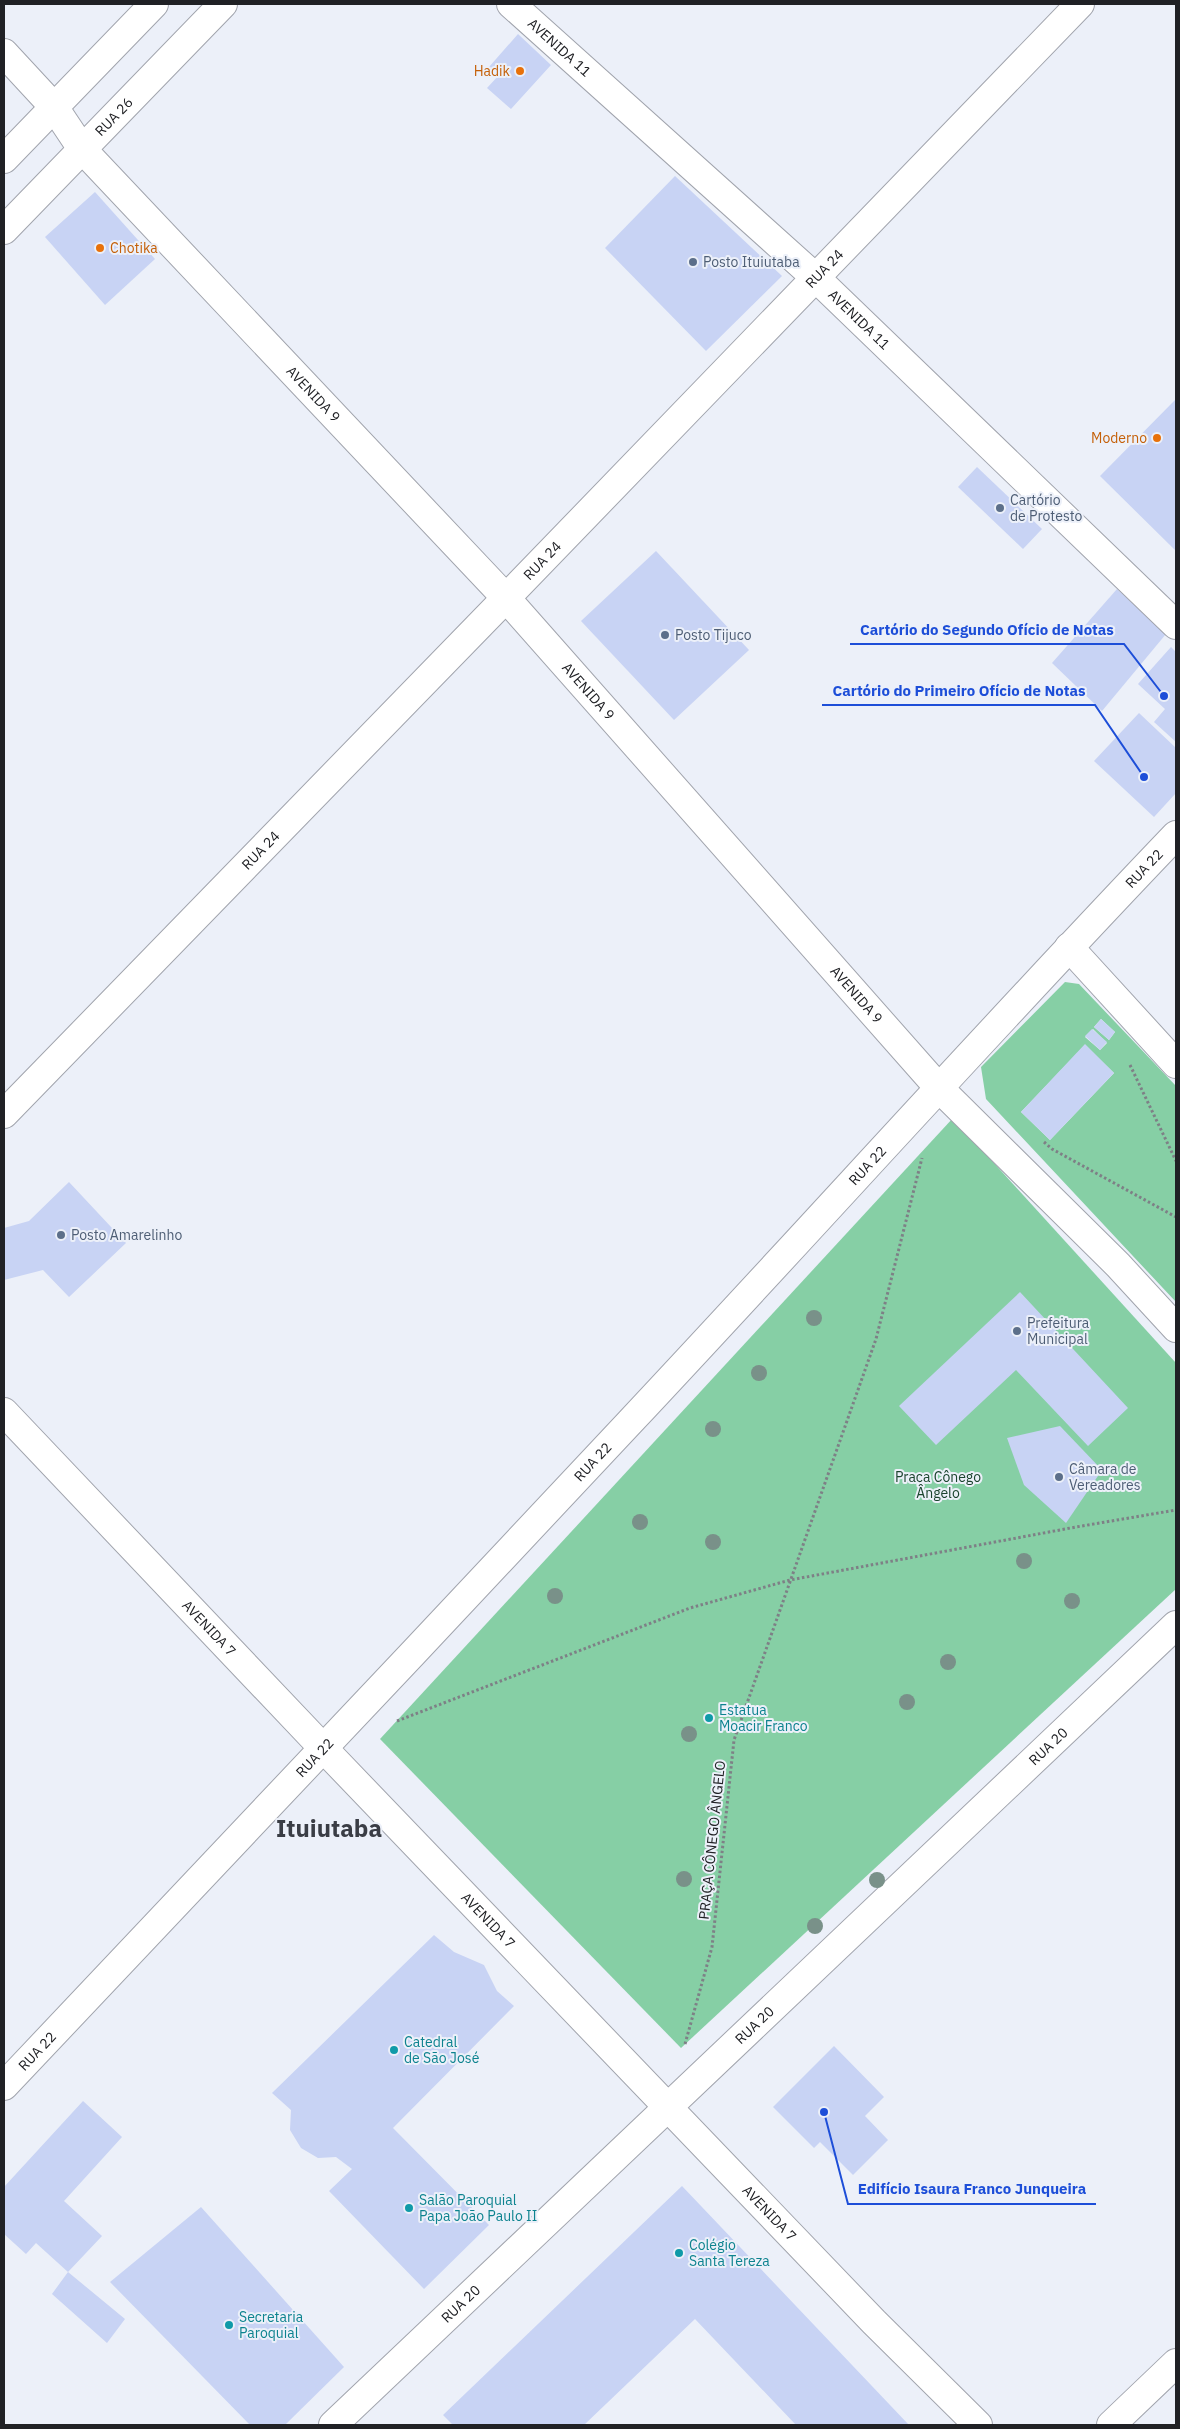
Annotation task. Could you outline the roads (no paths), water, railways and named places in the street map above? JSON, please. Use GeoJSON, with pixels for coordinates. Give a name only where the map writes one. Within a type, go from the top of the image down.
{"type":"FeatureCollection","features":[{"type":"Feature","properties":{"kind":"street"},"geometry":{"type":"LineString","coordinates":[[4,159],[154,4]]}},
{"type":"Feature","properties":{"kind":"street","name":"RUA 26"},"geometry":{"type":"LineString","coordinates":[[4,230],[223,4]]}},
{"type":"Feature","properties":{"kind":"street","name":"AVENIDA 11"},"geometry":{"type":"LineString","coordinates":[[512,4],[816,278],[1176,625]]}},
{"type":"Feature","properties":{"kind":"street","name":"RUA 24"},"geometry":{"type":"LineString","coordinates":[[4,1114],[1080,4]]}},
{"type":"Feature","properties":{"kind":"street","name":"AVENIDA 9"},"geometry":{"type":"LineString","coordinates":[[4,52],[54,107],[82,149],[506,598],[939,1088],[1118,1265],[1176,1328]]}},
{"type":"Feature","properties":{"kind":"street","name":"RUA 22"},"geometry":{"type":"LineString","coordinates":[[4,2086],[324,1749],[1069,947],[1176,835]]}},
{"type":"Feature","properties":{"kind":"street"},"geometry":{"type":"LineString","coordinates":[[1069,947],[1176,1064]]}},
{"type":"Feature","properties":{"kind":"street","name":"AVENIDA 7"},"geometry":{"type":"LineString","coordinates":[[4,1412],[324,1749],[874,2322],[978,2425]]}},
{"type":"Feature","properties":{"kind":"street","name":"RUA 20"},"geometry":{"type":"LineString","coordinates":[[333,2425],[1176,1625]]}},
{"type":"Feature","properties":{"kind":"street"},"geometry":{"type":"LineString","coordinates":[[1110,2425],[1176,2363]]}},
{"type":"Feature","properties":{"kind":"place","name":"Hadik"},"geometry":{"type":"Point","coordinates":[520,71]}},
{"type":"Feature","properties":{"kind":"place","name":"Chotika"},"geometry":{"type":"Point","coordinates":[100,248]}},
{"type":"Feature","properties":{"kind":"place","name":"Posto Ituiutaba"},"geometry":{"type":"Point","coordinates":[693,262]}},
{"type":"Feature","properties":{"kind":"place","name":"Moderno"},"geometry":{"type":"Point","coordinates":[1157,438]}},
{"type":"Feature","properties":{"kind":"place","name":"Cartório de Protesto"},"geometry":{"type":"Point","coordinates":[1000,508]}},
{"type":"Feature","properties":{"kind":"place","name":"Posto Tijuco"},"geometry":{"type":"Point","coordinates":[665,635]}},
{"type":"Feature","properties":{"kind":"place","name":"Cartório do Segundo Ofício de Notas"},"geometry":{"type":"Point","coordinates":[1164,696]}},
{"type":"Feature","properties":{"kind":"place","name":"Cartório do Primeiro Ofício de Notas"},"geometry":{"type":"Point","coordinates":[1144,777]}},
{"type":"Feature","properties":{"kind":"place","name":"Posto Amarelinho"},"geometry":{"type":"Point","coordinates":[61,1235]}},
{"type":"Feature","properties":{"kind":"place","name":"Prefeitura Municipal"},"geometry":{"type":"Point","coordinates":[1017,1331]}},
{"type":"Feature","properties":{"kind":"place","name":"Câmara de Vereadores"},"geometry":{"type":"Point","coordinates":[1059,1477]}},
{"type":"Feature","properties":{"kind":"place","name":"Estatua Moacir Franco"},"geometry":{"type":"Point","coordinates":[709,1718]}},
{"type":"Feature","properties":{"kind":"place","name":"Catedral de São José"},"geometry":{"type":"Point","coordinates":[394,2050]}},
{"type":"Feature","properties":{"kind":"place","name":"Edifício Isaura Franco Junqueira"},"geometry":{"type":"Point","coordinates":[824,2112]}},
{"type":"Feature","properties":{"kind":"place","name":"Salão Paroquial Papa João Paulo II"},"geometry":{"type":"Point","coordinates":[409,2208]}},
{"type":"Feature","properties":{"kind":"place","name":"Colégio Santa Tereza"},"geometry":{"type":"Point","coordinates":[679,2253]}},
{"type":"Feature","properties":{"kind":"place","name":"Secretaria Paroquial"},"geometry":{"type":"Point","coordinates":[229,2325]}},
{"type":"Feature","properties":{"kind":"district","name":"Ituiutaba"},"geometry":{"type":"Point","coordinates":[329,1829]}},
{"type":"Feature","properties":{"kind":"park label","name":"Praça Cônego Ângelo"},"geometry":{"type":"Point","coordinates":[938,1485]}}]}
